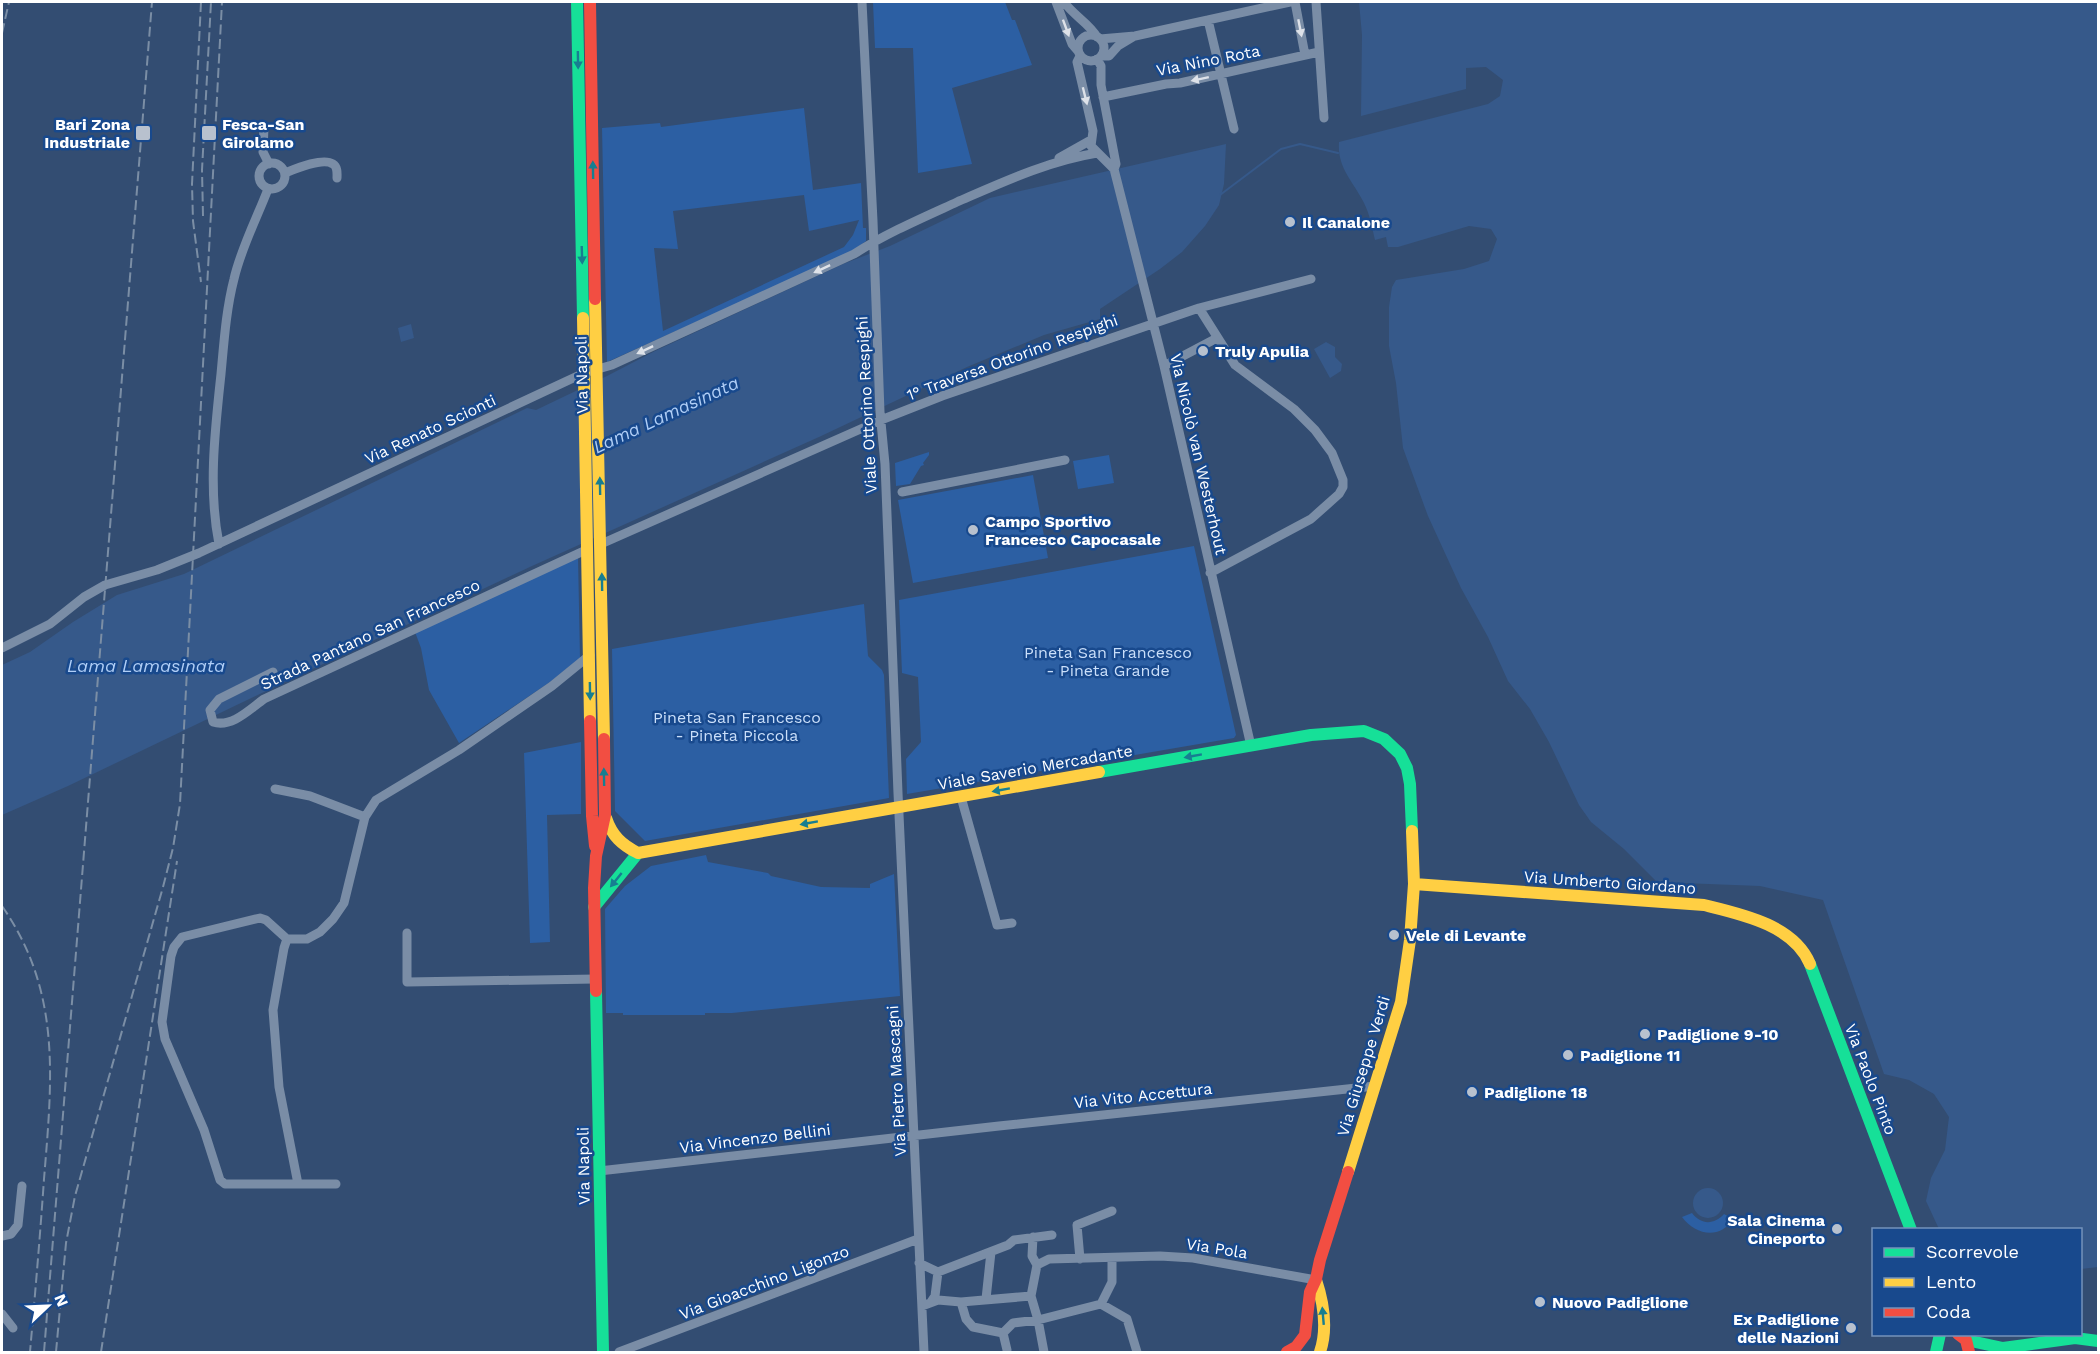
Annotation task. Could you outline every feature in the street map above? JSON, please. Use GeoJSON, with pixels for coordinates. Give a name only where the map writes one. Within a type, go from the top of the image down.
{"type":"FeatureCollection","features":[{"type":"Feature","properties":{"kind":"main road","name":"Via Napoli"},"geometry":{"type":"LineString","coordinates":[[577,2],[592,816],[597,856]]}},
{"type":"Feature","properties":{"kind":"main road","name":"Via Napoli"},"geometry":{"type":"LineString","coordinates":[[590,2],[605,815],[597,856],[594,907],[603,1353]]}},
{"type":"Feature","properties":{"kind":"main road","name":"Viale Saverio Mercadante"},"geometry":{"type":"LineString","coordinates":[[638,853],[1322,734],[1364,731],[1384,739],[1395,748],[1407,768],[1410,784]]}},
{"type":"Feature","properties":{"kind":"main road","name":"Via Giuseppe Verdi"},"geometry":{"type":"LineString","coordinates":[[1289,1352],[1303,1341],[1306,1332],[1310,1290],[1316,1280],[1320,1260],[1401,1002],[1410,940],[1414,884],[1410,784]]}},
{"type":"Feature","properties":{"kind":"main road"},"geometry":{"type":"LineString","coordinates":[[594,907],[638,853],[626,848],[615,838],[605,815]]}},
{"type":"Feature","properties":{"kind":"main road","name":"Via Umberto Giordano"},"geometry":{"type":"LineString","coordinates":[[1414,884],[1704,905],[1746,917],[1782,933],[1796,943]]}},
{"type":"Feature","properties":{"kind":"main road","name":"Via Paolo Pinto"},"geometry":{"type":"LineString","coordinates":[[1796,943],[1809,961],[1910,1228]]}},
{"type":"Feature","properties":{"kind":"main road","name":"Via Giuseppe Verdi"},"geometry":{"type":"LineString","coordinates":[[1316,1280],[1321,1293],[1324,1324],[1323,1346],[1320,1353]]}},
{"type":"Feature","properties":{"kind":"main road"},"geometry":{"type":"LineString","coordinates":[[1963,1339],[2016,1350],[2075,1338],[2098,1341]]}},
{"type":"Feature","properties":{"kind":"street","name":"Viale Ottorino Respighi"},"geometry":{"type":"LineString","coordinates":[[862,2],[885,464],[898,807]]}},
{"type":"Feature","properties":{"kind":"street"},"geometry":{"type":"LineString","coordinates":[[1056,2],[1072,44],[1079,54],[1090,61],[1109,56],[1118,46],[1136,36]]}},
{"type":"Feature","properties":{"kind":"street"},"geometry":{"type":"LineString","coordinates":[[1064,2],[1076,16],[1093,29],[1099,38]]}},
{"type":"Feature","properties":{"kind":"street"},"geometry":{"type":"LineString","coordinates":[[1079,54],[1078,45],[1082,38],[1089,35],[1099,38],[1136,36],[1290,2]]}},
{"type":"Feature","properties":{"kind":"street"},"geometry":{"type":"LineString","coordinates":[[1295,2],[1305,56]]}},
{"type":"Feature","properties":{"kind":"street"},"geometry":{"type":"LineString","coordinates":[[1316,2],[1324,118]]}},
{"type":"Feature","properties":{"kind":"street"},"geometry":{"type":"LineString","coordinates":[[1208,20],[1234,129]]}},
{"type":"Feature","properties":{"kind":"street","name":"Via Nicolò van Westerhout"},"geometry":{"type":"LineString","coordinates":[[1099,38],[1104,49],[1099,58],[1100,75],[1111,130],[1116,164],[1114,169]]}},
{"type":"Feature","properties":{"kind":"street","name":"Via Nino Rota"},"geometry":{"type":"LineString","coordinates":[[1103,97],[1319,52]]}},
{"type":"Feature","properties":{"kind":"street","name":"Via Nicolò van Westerhout"},"geometry":{"type":"LineString","coordinates":[[1079,54],[1077,62],[1092,138],[1092,149],[1114,169],[1164,366],[1251,746]]}},
{"type":"Feature","properties":{"kind":"street"},"geometry":{"type":"LineString","coordinates":[[264,126],[263,152],[269,164]]}},
{"type":"Feature","properties":{"kind":"street"},"geometry":{"type":"LineString","coordinates":[[1101,133],[1107,135],[1111,142],[1106,152],[1054,161],[1101,133]]}},
{"type":"Feature","properties":{"kind":"street","name":"Via Renato Scionti"},"geometry":{"type":"LineString","coordinates":[[2,648],[50,624],[84,597],[105,585],[158,570],[219,543],[834,264],[986,189],[1054,161]]}},
{"type":"Feature","properties":{"kind":"street"},"geometry":{"type":"LineString","coordinates":[[285,173],[302,165],[327,162],[336,167],[337,178]]}},
{"type":"Feature","properties":{"kind":"street"},"geometry":{"type":"LineString","coordinates":[[269,164],[281,166],[285,173],[281,186],[268,189],[261,183],[259,175],[262,168],[269,164]]}},
{"type":"Feature","properties":{"kind":"street"},"geometry":{"type":"LineString","coordinates":[[219,543],[214,517],[213,494],[218,399],[228,305],[234,276],[268,189]]}},
{"type":"Feature","properties":{"kind":"street","name":"1° Traversa Ottorino Respighi"},"geometry":{"type":"LineString","coordinates":[[881,417],[1152,321],[1311,279]]}},
{"type":"Feature","properties":{"kind":"street"},"geometry":{"type":"LineString","coordinates":[[1199,308],[1235,365],[1293,409],[1315,429],[1332,453],[1343,480],[1343,487],[1325,509],[1311,519],[1210,573]]}},
{"type":"Feature","properties":{"kind":"street"},"geometry":{"type":"LineString","coordinates":[[1164,366],[1217,338]]}},
{"type":"Feature","properties":{"kind":"street"},"geometry":{"type":"LineString","coordinates":[[601,544],[881,417]]}},
{"type":"Feature","properties":{"kind":"street"},"geometry":{"type":"LineString","coordinates":[[903,492],[1065,460]]}},
{"type":"Feature","properties":{"kind":"street","name":"Strada Pantano San Francesco"},"geometry":{"type":"LineString","coordinates":[[273,672],[219,699],[210,710],[213,722],[220,724],[231,722],[264,699],[588,549]]}},
{"type":"Feature","properties":{"kind":"street"},"geometry":{"type":"LineString","coordinates":[[336,1184],[225,1184],[220,1180],[204,1130],[165,1039],[162,1022],[174,947],[182,937],[260,918],[266,920],[287,939],[307,939],[320,932],[333,920],[344,903],[365,817],[376,800],[459,750],[552,686],[590,655]]}},
{"type":"Feature","properties":{"kind":"street"},"geometry":{"type":"LineString","coordinates":[[276,789],[310,796],[365,817]]}},
{"type":"Feature","properties":{"kind":"street"},"geometry":{"type":"LineString","coordinates":[[961,797],[997,926],[1012,923]]}},
{"type":"Feature","properties":{"kind":"street","name":"Via Pietro Mascagni"},"geometry":{"type":"LineString","coordinates":[[898,807],[919,1263],[926,1304],[924,1353]]}},
{"type":"Feature","properties":{"kind":"street"},"geometry":{"type":"LineString","coordinates":[[407,933],[408,982],[595,979]]}},
{"type":"Feature","properties":{"kind":"street"},"geometry":{"type":"LineString","coordinates":[[287,939],[273,1010],[279,1087],[297,1184]]}},
{"type":"Feature","properties":{"kind":"street","name":"Via Vito Accettura"},"geometry":{"type":"LineString","coordinates":[[914,1136],[1375,1086]]}},
{"type":"Feature","properties":{"kind":"street","name":"Via Vincenzo Bellini"},"geometry":{"type":"LineString","coordinates":[[599,1171],[914,1136]]}},
{"type":"Feature","properties":{"kind":"street"},"geometry":{"type":"LineString","coordinates":[[2,1236],[11,1234],[18,1225],[22,1186]]}},
{"type":"Feature","properties":{"kind":"street"},"geometry":{"type":"LineString","coordinates":[[1080,1259],[1077,1225],[1112,1211]]}},
{"type":"Feature","properties":{"kind":"street"},"geometry":{"type":"LineString","coordinates":[[919,1263],[938,1272],[1008,1245],[1014,1240],[1052,1235]]}},
{"type":"Feature","properties":{"kind":"street"},"geometry":{"type":"LineString","coordinates":[[1033,1237],[1032,1256],[1037,1265],[1031,1296],[1044,1353]]}},
{"type":"Feature","properties":{"kind":"street","name":"Via Gioacchino Ligonzo"},"geometry":{"type":"LineString","coordinates":[[620,1353],[918,1239]]}},
{"type":"Feature","properties":{"kind":"street"},"geometry":{"type":"LineString","coordinates":[[986,1299],[991,1252]]}},
{"type":"Feature","properties":{"kind":"street","name":"Via Pola"},"geometry":{"type":"LineString","coordinates":[[1037,1265],[1049,1259],[1160,1256],[1193,1258],[1316,1280]]}},
{"type":"Feature","properties":{"kind":"street"},"geometry":{"type":"LineString","coordinates":[[1101,1304],[1112,1282],[1112,1259]]}},
{"type":"Feature","properties":{"kind":"street"},"geometry":{"type":"LineString","coordinates":[[926,1304],[935,1296],[938,1272]]}},
{"type":"Feature","properties":{"kind":"street"},"geometry":{"type":"LineString","coordinates":[[926,1304],[938,1300],[962,1302],[1031,1296]]}},
{"type":"Feature","properties":{"kind":"street"},"geometry":{"type":"LineString","coordinates":[[962,1302],[969,1325],[973,1328],[1003,1333]]}},
{"type":"Feature","properties":{"kind":"street"},"geometry":{"type":"LineString","coordinates":[[1003,1333],[1012,1323],[1038,1320],[1101,1304],[1127,1319],[1137,1353]]}},
{"type":"Feature","properties":{"kind":"street"},"geometry":{"type":"LineString","coordinates":[[2,1314],[13,1328]]}},
{"type":"Feature","properties":{"kind":"street"},"geometry":{"type":"LineString","coordinates":[[1003,1333],[1006,1350]]}},
{"type":"Feature","properties":{"kind":"green space"},"geometry":{"type":"Polygon","coordinates":[[[873,2],[1005,2],[1012,20],[1015,20],[1032,65],[952,88],[972,164],[918,173],[913,48],[875,48],[873,2]]]}},
{"type":"Feature","properties":{"kind":"green space"},"geometry":{"type":"Polygon","coordinates":[[[804,108],[813,190],[861,183],[863,228],[866,228],[866,241],[850,253],[607,362],[602,128],[660,123],[661,127],[804,108]],[[804,195],[673,211],[678,249],[654,248],[663,331],[844,247],[853,235],[859,220],[809,231],[804,195]]]}},
{"type":"Feature","properties":{"kind":"green space"},"geometry":{"type":"Polygon","coordinates":[[[929,452],[924,465],[921,466],[910,484],[896,486],[895,463],[929,452]]]}},
{"type":"Feature","properties":{"kind":"green space"},"geometry":{"type":"Polygon","coordinates":[[[1109,455],[1114,483],[1078,489],[1073,461],[1109,455]]]}},
{"type":"Feature","properties":{"kind":"green space","name":"Campo Sportivo Francesco Capocasale"},"geometry":{"type":"Polygon","coordinates":[[[1033,475],[1048,558],[913,583],[898,500],[1033,475]]]}},
{"type":"Feature","properties":{"kind":"green space","name":"Pineta San Francesco - Pineta Grande"},"geometry":{"type":"Polygon","coordinates":[[[1194,546],[1236,735],[1234,738],[907,794],[906,759],[921,742],[918,677],[902,673],[899,600],[1194,546]]]}},
{"type":"Feature","properties":{"kind":"green space"},"geometry":{"type":"Polygon","coordinates":[[[578,556],[580,658],[550,682],[459,743],[429,690],[421,648],[415,632],[578,556]]]}},
{"type":"Feature","properties":{"kind":"green space","name":"Pineta San Francesco - Pineta Piccola"},"geometry":{"type":"Polygon","coordinates":[[[864,604],[868,656],[884,675],[889,798],[645,841],[615,811],[612,649],[864,604]]]}},
{"type":"Feature","properties":{"kind":"green space"},"geometry":{"type":"Polygon","coordinates":[[[581,742],[581,814],[547,815],[550,942],[530,943],[524,753],[581,742]]]}},
{"type":"Feature","properties":{"kind":"green space"},"geometry":{"type":"Polygon","coordinates":[[[706,855],[708,862],[768,873],[771,876],[821,887],[870,888],[870,884],[894,874],[900,996],[732,1013],[705,1013],[705,1015],[606,1013],[605,909],[625,886],[651,866],[706,855]]]}},
{"type":"Feature","properties":{"kind":"green space"},"geometry":{"type":"Polygon","coordinates":[[[1692,1213],[1699,1220],[1708,1222],[1724,1214],[1733,1219],[1721,1230],[1708,1233],[1694,1228],[1682,1217],[1692,1213]]]}},
{"type":"Feature","properties":{"kind":"water"},"geometry":{"type":"Polygon","coordinates":[[[1359,2],[2098,2],[2098,1267],[2082,1269],[2082,1228],[1939,1228],[1926,1201],[1931,1178],[1945,1150],[1949,1117],[1934,1094],[1909,1080],[1884,1074],[1823,900],[1760,886],[1657,882],[1624,849],[1591,822],[1579,805],[1549,742],[1530,709],[1508,681],[1488,637],[1461,588],[1428,516],[1403,448],[1396,383],[1389,346],[1389,307],[1392,287],[1396,280],[1464,269],[1489,261],[1497,239],[1491,229],[1469,226],[1398,247],[1388,247],[1386,237],[1375,240],[1366,208],[1343,167],[1339,151],[1339,142],[1488,104],[1500,96],[1503,80],[1486,67],[1466,68],[1466,89],[1361,116],[1362,35],[1359,2]]]}},
{"type":"Feature","properties":{"kind":"water","name":"Lama Lamasinata"},"geometry":{"type":"Polygon","coordinates":[[[1226,144],[1224,184],[1219,205],[1205,226],[1182,252],[1100,309],[1100,319],[1044,335],[967,367],[819,437],[532,566],[68,786],[2,815],[2,665],[30,652],[117,595],[184,574],[527,408],[536,410],[655,351],[843,264],[890,246],[990,198],[1226,144]]]}},
{"type":"Feature","properties":{"kind":"water"},"geometry":{"type":"Polygon","coordinates":[[[411,324],[414,338],[401,342],[398,328],[411,324]]]}},
{"type":"Feature","properties":{"kind":"water"},"geometry":{"type":"Polygon","coordinates":[[[1326,342],[1335,347],[1335,357],[1342,364],[1341,371],[1330,378],[1314,349],[1326,342]]]}},
{"type":"Feature","properties":{"kind":"water"},"geometry":{"type":"Polygon","coordinates":[[[1708,1188],[1719,1192],[1723,1203],[1719,1214],[1708,1218],[1697,1214],[1693,1203],[1697,1192],[1708,1188]]]}},
{"type":"Feature","properties":{"kind":"waterway","name":"Lama Lamasinata"},"geometry":{"type":"LineString","coordinates":[[1220,195],[1281,149],[1300,144],[1338,153]]}},
{"type":"Feature","properties":{"kind":"railway"},"geometry":{"type":"LineString","coordinates":[[2,33],[9,2]]}},
{"type":"Feature","properties":{"kind":"railway"},"geometry":{"type":"LineString","coordinates":[[44,1352],[152,2]]}},
{"type":"Feature","properties":{"kind":"railway"},"geometry":{"type":"LineString","coordinates":[[201,2],[192,184],[193,221],[201,282]]}},
{"type":"Feature","properties":{"kind":"railway"},"geometry":{"type":"LineString","coordinates":[[203,216],[202,170],[211,2]]}},
{"type":"Feature","properties":{"kind":"railway"},"geometry":{"type":"LineString","coordinates":[[56,1352],[66,1243],[75,1196],[163,887],[173,848],[180,804],[222,2]]}},
{"type":"Feature","properties":{"kind":"railway"},"geometry":{"type":"LineString","coordinates":[[101,1352],[177,861]]}},
{"type":"Feature","properties":{"kind":"railway"},"geometry":{"type":"LineString","coordinates":[[2,906],[21,938],[35,971],[44,1004],[48,1038],[49,1107],[30,1352]]}},
{"type":"Feature","properties":{"kind":"traffic: fast"},"geometry":{"type":"LineString","coordinates":[[577,2],[583,318]]}},
{"type":"Feature","properties":{"kind":"traffic: fast"},"geometry":{"type":"LineString","coordinates":[[1099,772],[1311,735],[1364,731],[1384,739],[1400,754],[1407,768],[1412,831]]}},
{"type":"Feature","properties":{"kind":"traffic: fast"},"geometry":{"type":"LineString","coordinates":[[594,907],[638,853]]}},
{"type":"Feature","properties":{"kind":"traffic: fast"},"geometry":{"type":"LineString","coordinates":[[1810,964],[1910,1228]]}},
{"type":"Feature","properties":{"kind":"traffic: fast"},"geometry":{"type":"LineString","coordinates":[[596,991],[603,1352]]}},
{"type":"Feature","properties":{"kind":"traffic: fast"},"geometry":{"type":"LineString","coordinates":[[1936,1352],[1940,1336]]}},
{"type":"Feature","properties":{"kind":"traffic: fast"},"geometry":{"type":"LineString","coordinates":[[1966,1340],[2003,1348],[2075,1338],[2098,1341]]}},
{"type":"Feature","properties":{"kind":"traffic: slow"},"geometry":{"type":"LineString","coordinates":[[595,299],[604,739]]}},
{"type":"Feature","properties":{"kind":"traffic: slow"},"geometry":{"type":"LineString","coordinates":[[583,318],[590,721]]}},
{"type":"Feature","properties":{"kind":"traffic: slow"},"geometry":{"type":"LineString","coordinates":[[638,853],[1099,772]]}},
{"type":"Feature","properties":{"kind":"traffic: slow"},"geometry":{"type":"LineString","coordinates":[[606,818],[618,839],[638,853]]}},
{"type":"Feature","properties":{"kind":"traffic: slow"},"geometry":{"type":"LineString","coordinates":[[1348,1172],[1401,1002],[1410,940],[1414,884],[1412,831]]}},
{"type":"Feature","properties":{"kind":"traffic: slow"},"geometry":{"type":"LineString","coordinates":[[1414,884],[1704,905],[1765,923],[1792,940],[1810,964]]}},
{"type":"Feature","properties":{"kind":"traffic: slow"},"geometry":{"type":"LineString","coordinates":[[1316,1280],[1324,1316],[1324,1334],[1320,1352]]}},
{"type":"Feature","properties":{"kind":"traffic: jam"},"geometry":{"type":"LineString","coordinates":[[590,2],[595,299]]}},
{"type":"Feature","properties":{"kind":"traffic: jam"},"geometry":{"type":"LineString","coordinates":[[590,721],[595,846]]}},
{"type":"Feature","properties":{"kind":"traffic: jam"},"geometry":{"type":"LineString","coordinates":[[596,991],[594,888],[596,856],[605,815],[604,739]]}},
{"type":"Feature","properties":{"kind":"traffic: jam"},"geometry":{"type":"LineString","coordinates":[[1287,1352],[1296,1347],[1305,1335],[1310,1292],[1348,1172]]}},
{"type":"Feature","properties":{"kind":"traffic: jam"},"geometry":{"type":"LineString","coordinates":[[1961,1336],[1966,1340],[1969,1352]]}},
{"type":"Feature","properties":{"kind":"place","name":"Bari Zona Industriale"},"geometry":{"type":"Point","coordinates":[143,133]}},
{"type":"Feature","properties":{"kind":"place","name":"Fesca-San Girolamo"},"geometry":{"type":"Point","coordinates":[209,133]}},
{"type":"Feature","properties":{"kind":"place","name":"Il Canalone"},"geometry":{"type":"Point","coordinates":[1290,222]}},
{"type":"Feature","properties":{"kind":"place","name":"Truly Apulia"},"geometry":{"type":"Point","coordinates":[1203,351]}},
{"type":"Feature","properties":{"kind":"place","name":"Campo Sportivo Francesco Capocasale"},"geometry":{"type":"Point","coordinates":[973,530]}},
{"type":"Feature","properties":{"kind":"place","name":"Vele di Levante"},"geometry":{"type":"Point","coordinates":[1394,935]}},
{"type":"Feature","properties":{"kind":"place","name":"Padiglione 9-10"},"geometry":{"type":"Point","coordinates":[1645,1034]}},
{"type":"Feature","properties":{"kind":"place","name":"Padiglione 11"},"geometry":{"type":"Point","coordinates":[1568,1055]}},
{"type":"Feature","properties":{"kind":"place","name":"Padiglione 18"},"geometry":{"type":"Point","coordinates":[1472,1092]}},
{"type":"Feature","properties":{"kind":"place","name":"Sala Cinema Cineporto"},"geometry":{"type":"Point","coordinates":[1837,1229]}},
{"type":"Feature","properties":{"kind":"place","name":"Nuovo Padiglione"},"geometry":{"type":"Point","coordinates":[1540,1302]}},
{"type":"Feature","properties":{"kind":"place","name":"Ex Padiglione delle Nazioni"},"geometry":{"type":"Point","coordinates":[1851,1328]}}]}
